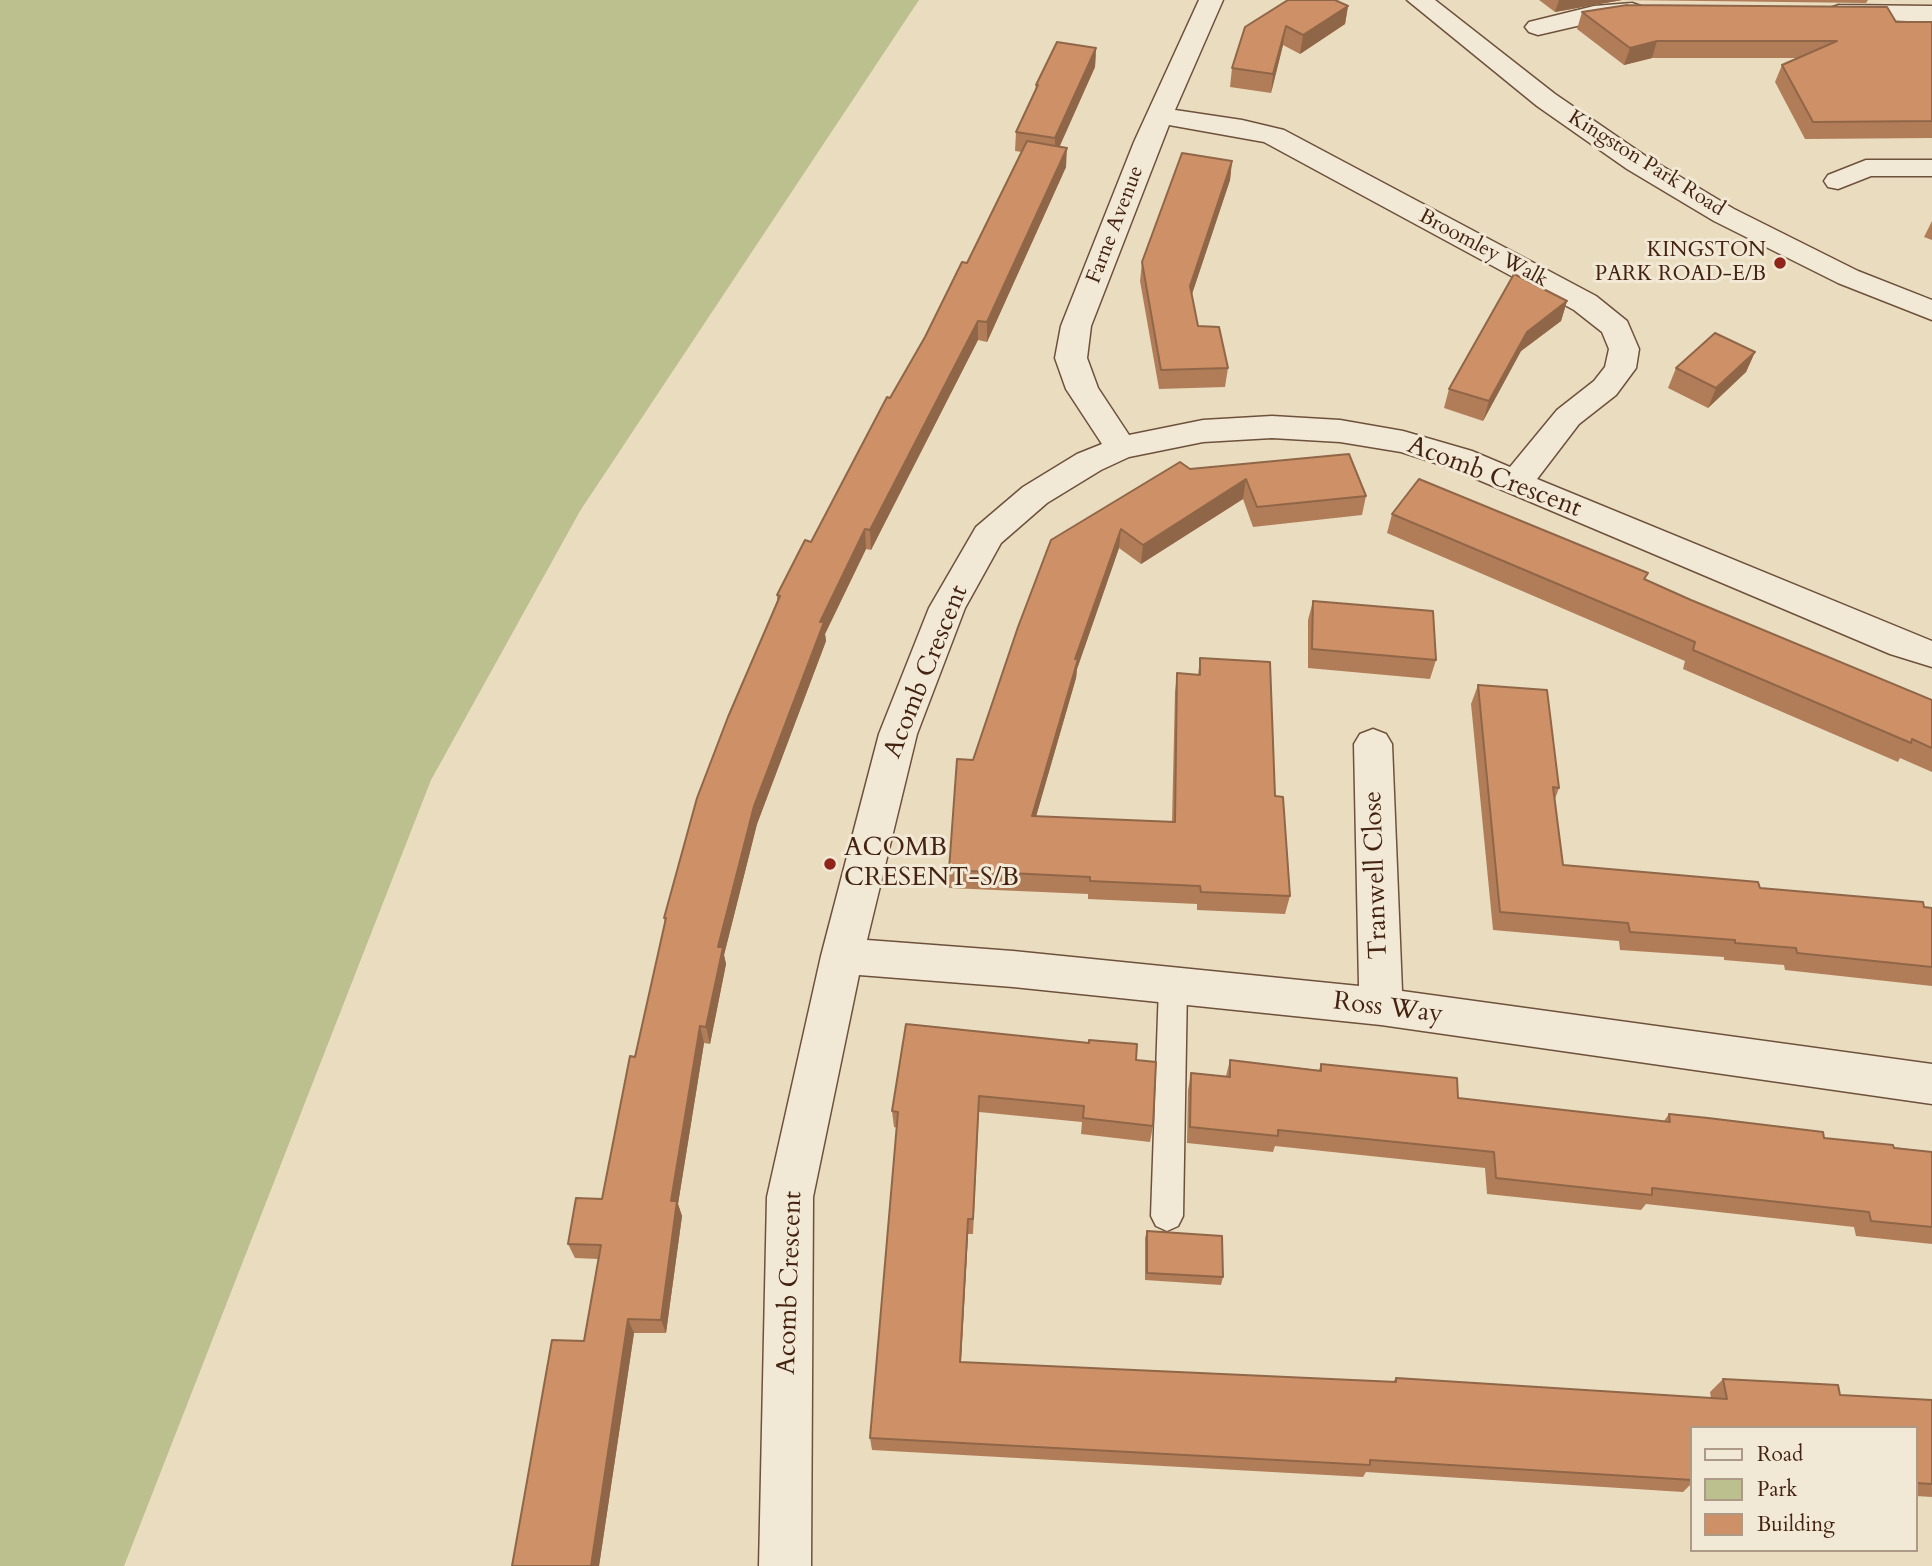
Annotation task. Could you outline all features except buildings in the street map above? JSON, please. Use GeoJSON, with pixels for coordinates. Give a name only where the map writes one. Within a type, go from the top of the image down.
{"type":"FeatureCollection","features":[{"type":"Feature","properties":{"kind":"street","name":"Farne Avenue"},"geometry":{"type":"LineString","coordinates":[[1121,448],[1082,389],[1071,358],[1076,326],[1160,116],[1211,0]]}},
{"type":"Feature","properties":{"kind":"street","name":"Kingston Park Road"},"geometry":{"type":"LineString","coordinates":[[1419,0],[1546,100],[1637,163],[1724,215],[1848,277],[1932,311]]}},
{"type":"Feature","properties":{"kind":"street"},"geometry":{"type":"LineString","coordinates":[[1814,13],[1923,9]]}},
{"type":"Feature","properties":{"kind":"street"},"geometry":{"type":"LineString","coordinates":[[1538,27],[1594,13],[1649,11]]}},
{"type":"Feature","properties":{"kind":"street","name":"Broomley Walk"},"geometry":{"type":"LineString","coordinates":[[1160,116],[1242,128],[1273,136],[1585,303],[1616,328],[1624,349],[1620,368],[1605,388],[1568,417],[1516,483]]}},
{"type":"Feature","properties":{"kind":"street"},"geometry":{"type":"LineString","coordinates":[[1838,181],[1866,168],[1932,168]]}},
{"type":"Feature","properties":{"kind":"street","name":"Acomb Crescent"},"geometry":{"type":"LineString","coordinates":[[785,1566],[790,1197],[842,956],[898,734],[947,608],[988,535],[1035,495],[1089,462],[1121,448],[1203,431],[1272,427],[1340,431],[1403,442],[1460,460],[1890,640],[1932,654]]}},
{"type":"Feature","properties":{"kind":"street","name":"Tranwell Close"},"geometry":{"type":"LineString","coordinates":[[1373,744],[1381,1007]]}},
{"type":"Feature","properties":{"kind":"street","name":"Ross Way"},"geometry":{"type":"LineString","coordinates":[[842,956],[1013,969],[1381,1007],[1932,1084]]}},
{"type":"Feature","properties":{"kind":"lane"},"geometry":{"type":"LineString","coordinates":[[1167,1216],[1172,986]]}},
{"type":"Feature","properties":{"kind":"green space"},"geometry":{"type":"Polygon","coordinates":[[[0,0],[919,0],[580,511],[431,780],[124,1566],[0,1566],[0,0]]]}},
{"type":"Feature","properties":{"kind":"place","name":"KINGSTON PARK ROAD-E/B"},"geometry":{"type":"Point","coordinates":[1780,263]}},
{"type":"Feature","properties":{"kind":"place","name":"ACOMB CRESENT-S/B"},"geometry":{"type":"Point","coordinates":[830,864]}}]}
